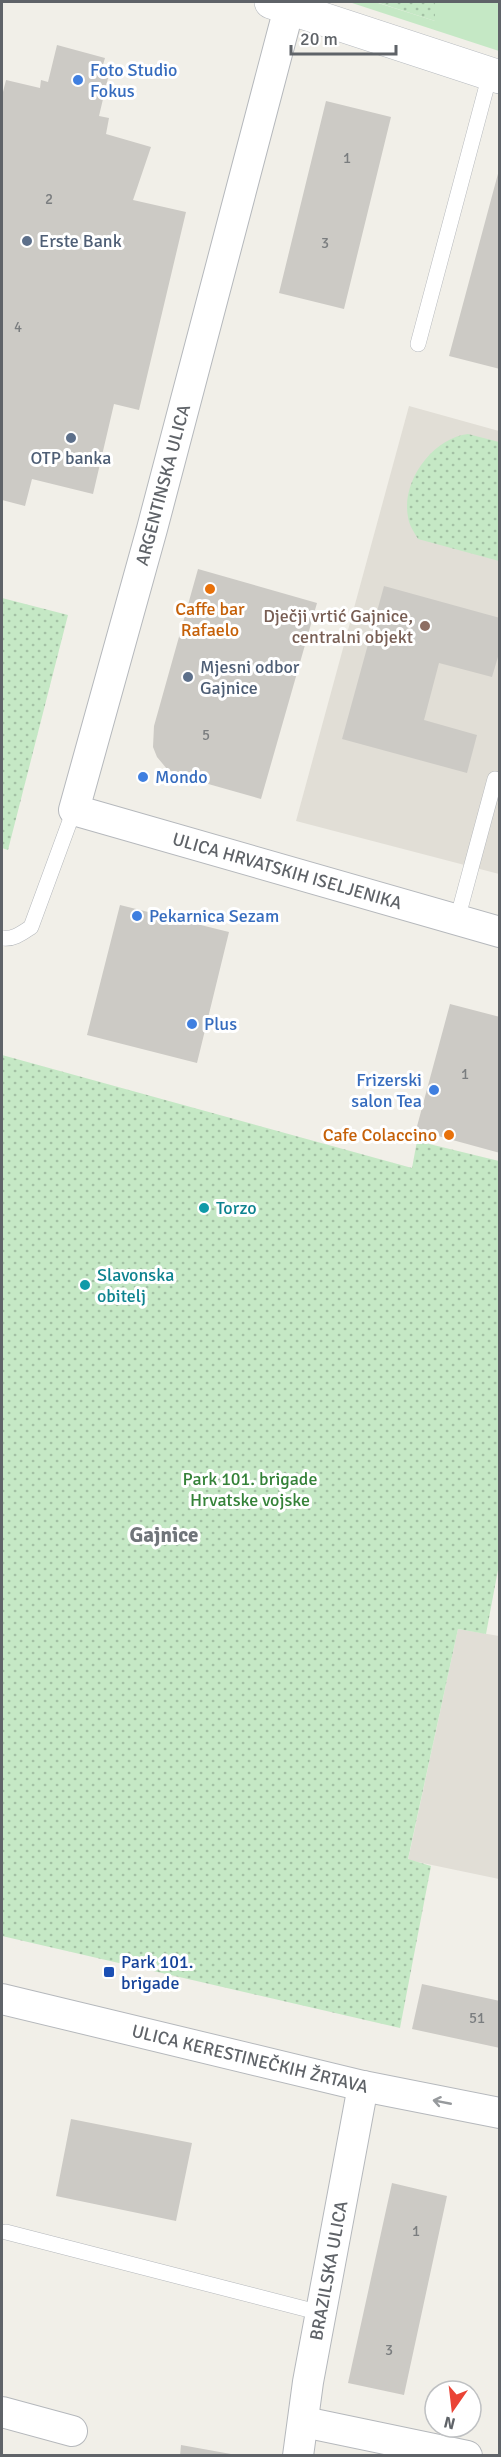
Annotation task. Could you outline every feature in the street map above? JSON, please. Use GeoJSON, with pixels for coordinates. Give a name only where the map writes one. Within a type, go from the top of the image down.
{"type":"FeatureCollection","features":[{"type":"Feature","properties":{"kind":"street"},"geometry":{"type":"LineString","coordinates":[[280,4],[495,75]]}},
{"type":"Feature","properties":{"kind":"street","name":"ARGENTINSKA ULICA"},"geometry":{"type":"LineString","coordinates":[[74,810],[152,529],[280,4]]}},
{"type":"Feature","properties":{"kind":"street","name":"ULICA HRVATSKIH ISELJENIKA"},"geometry":{"type":"LineString","coordinates":[[74,810],[500,932]]}},
{"type":"Feature","properties":{"kind":"street","name":"ULICA KERESTINEČKIH ŽRTAVA"},"geometry":{"type":"LineString","coordinates":[[2,1999],[363,2086],[500,2113]]}},
{"type":"Feature","properties":{"kind":"street","name":"BRAZILSKA ULICA"},"geometry":{"type":"LineString","coordinates":[[298,2456],[308,2382],[363,2086]]}},
{"type":"Feature","properties":{"kind":"street"},"geometry":{"type":"LineString","coordinates":[[2,2412],[72,2431]]}},
{"type":"Feature","properties":{"kind":"street"},"geometry":{"type":"LineString","coordinates":[[304,2422],[467,2456]]}},
{"type":"Feature","properties":{"kind":"lane"},"geometry":{"type":"LineString","coordinates":[[418,344],[495,75]]}},
{"type":"Feature","properties":{"kind":"lane"},"geometry":{"type":"LineString","coordinates":[[457,920],[495,779]]}},
{"type":"Feature","properties":{"kind":"lane","name":"ARGENTINSKA ULICA"},"geometry":{"type":"LineString","coordinates":[[2,938],[8,939],[20,935],[31,927],[74,810]]}},
{"type":"Feature","properties":{"kind":"lane"},"geometry":{"type":"LineString","coordinates":[[6,2232],[321,2313]]}},
{"type":"Feature","properties":{"kind":"shaded area","name":"Dječji vrtić Gajnice, centralni objekt"},"geometry":{"type":"Polygon","coordinates":[[[409,406],[499,431],[499,874],[296,821],[409,406]]]}},
{"type":"Feature","properties":{"kind":"shaded area"},"geometry":{"type":"Polygon","coordinates":[[[458,1629],[499,1636],[499,1879],[408,1860],[458,1629]]]}},
{"type":"Feature","properties":{"kind":"green space"},"geometry":{"type":"Polygon","coordinates":[[[349,2],[375,2],[435,21],[435,2],[499,2],[499,51],[349,2]]]}},
{"type":"Feature","properties":{"kind":"green space"},"geometry":{"type":"Polygon","coordinates":[[[376,2],[435,2],[435,21],[376,2]]]}},
{"type":"Feature","properties":{"kind":"green space"},"geometry":{"type":"Polygon","coordinates":[[[468,434],[499,442],[499,561],[418,539],[409,520],[407,503],[410,489],[422,464],[443,444],[455,437],[468,434]]]}},
{"type":"Feature","properties":{"kind":"green space"},"geometry":{"type":"Polygon","coordinates":[[[2,598],[68,615],[8,850],[2,848],[2,598]]]}},
{"type":"Feature","properties":{"kind":"green space","name":"Park 101. brigade Hrvatske vojske"},"geometry":{"type":"Polygon","coordinates":[[[2,1055],[412,1168],[417,1141],[499,1161],[500,1559],[486,1634],[458,1629],[408,1859],[431,1866],[400,2028],[2,1936],[2,1055]]]}},
{"type":"Feature","properties":{"kind":"building"},"geometry":{"type":"Polygon","coordinates":[[[57,45],[105,58],[100,75],[108,78],[99,116],[109,118],[106,134],[151,147],[133,200],[186,212],[139,410],[114,404],[93,494],[32,479],[25,506],[2,500],[2,96],[6,80],[40,88],[41,80],[48,82],[57,45]]]}},
{"type":"Feature","properties":{"kind":"building"},"geometry":{"type":"Polygon","coordinates":[[[326,101],[391,117],[344,309],[279,293],[326,101]]]}},
{"type":"Feature","properties":{"kind":"building"},"geometry":{"type":"Polygon","coordinates":[[[500,170],[500,369],[449,356],[500,170]]]}},
{"type":"Feature","properties":{"kind":"building"},"geometry":{"type":"Polygon","coordinates":[[[198,569],[317,603],[261,799],[180,776],[167,769],[157,757],[153,747],[154,726],[198,569]]]}},
{"type":"Feature","properties":{"kind":"building"},"geometry":{"type":"Polygon","coordinates":[[[384,586],[500,618],[500,650],[492,677],[439,663],[424,720],[477,735],[467,773],[342,739],[384,586]]]}},
{"type":"Feature","properties":{"kind":"building"},"geometry":{"type":"Polygon","coordinates":[[[120,905],[229,932],[197,1063],[87,1035],[120,905]]]}},
{"type":"Feature","properties":{"kind":"building"},"geometry":{"type":"Polygon","coordinates":[[[450,1004],[500,1017],[500,1153],[416,1130],[450,1004]]]}},
{"type":"Feature","properties":{"kind":"building"},"geometry":{"type":"Polygon","coordinates":[[[422,1984],[500,2001],[500,2048],[412,2029],[422,1984]]]}},
{"type":"Feature","properties":{"kind":"building"},"geometry":{"type":"Polygon","coordinates":[[[71,2119],[192,2143],[176,2221],[56,2196],[71,2119]]]}},
{"type":"Feature","properties":{"kind":"building"},"geometry":{"type":"Polygon","coordinates":[[[392,2183],[447,2196],[404,2395],[348,2383],[392,2183]]]}},
{"type":"Feature","properties":{"kind":"building"},"geometry":{"type":"Polygon","coordinates":[[[181,2445],[231,2454],[230,2456],[180,2456],[181,2445]]]}},
{"type":"Feature","properties":{"kind":"place","name":"Foto Studio Fokus"},"geometry":{"type":"Point","coordinates":[78,80]}},
{"type":"Feature","properties":{"kind":"place","name":"Erste Bank"},"geometry":{"type":"Point","coordinates":[27,241]}},
{"type":"Feature","properties":{"kind":"place","name":"OTP banka"},"geometry":{"type":"Point","coordinates":[71,438]}},
{"type":"Feature","properties":{"kind":"place","name":"Caffe bar Rafaelo"},"geometry":{"type":"Point","coordinates":[210,589]}},
{"type":"Feature","properties":{"kind":"place","name":"Dječji vrtić Gajnice, centralni objekt"},"geometry":{"type":"Point","coordinates":[425,626]}},
{"type":"Feature","properties":{"kind":"place","name":"Mjesni odbor Gajnice"},"geometry":{"type":"Point","coordinates":[188,677]}},
{"type":"Feature","properties":{"kind":"place","name":"Mondo"},"geometry":{"type":"Point","coordinates":[143,777]}},
{"type":"Feature","properties":{"kind":"place","name":"Pekarnica Sezam"},"geometry":{"type":"Point","coordinates":[137,916]}},
{"type":"Feature","properties":{"kind":"place","name":"Plus"},"geometry":{"type":"Point","coordinates":[192,1024]}},
{"type":"Feature","properties":{"kind":"place","name":"Frizerski salon Tea"},"geometry":{"type":"Point","coordinates":[434,1090]}},
{"type":"Feature","properties":{"kind":"place","name":"Cafe Colaccino"},"geometry":{"type":"Point","coordinates":[449,1135]}},
{"type":"Feature","properties":{"kind":"place","name":"Torzo"},"geometry":{"type":"Point","coordinates":[204,1208]}},
{"type":"Feature","properties":{"kind":"place","name":"Slavonska obitelj"},"geometry":{"type":"Point","coordinates":[85,1285]}},
{"type":"Feature","properties":{"kind":"place","name":"Park 101. brigade"},"geometry":{"type":"Point","coordinates":[109,1972]}},
{"type":"Feature","properties":{"kind":"district","name":"Gajnice"},"geometry":{"type":"Point","coordinates":[164,1535]}}]}
